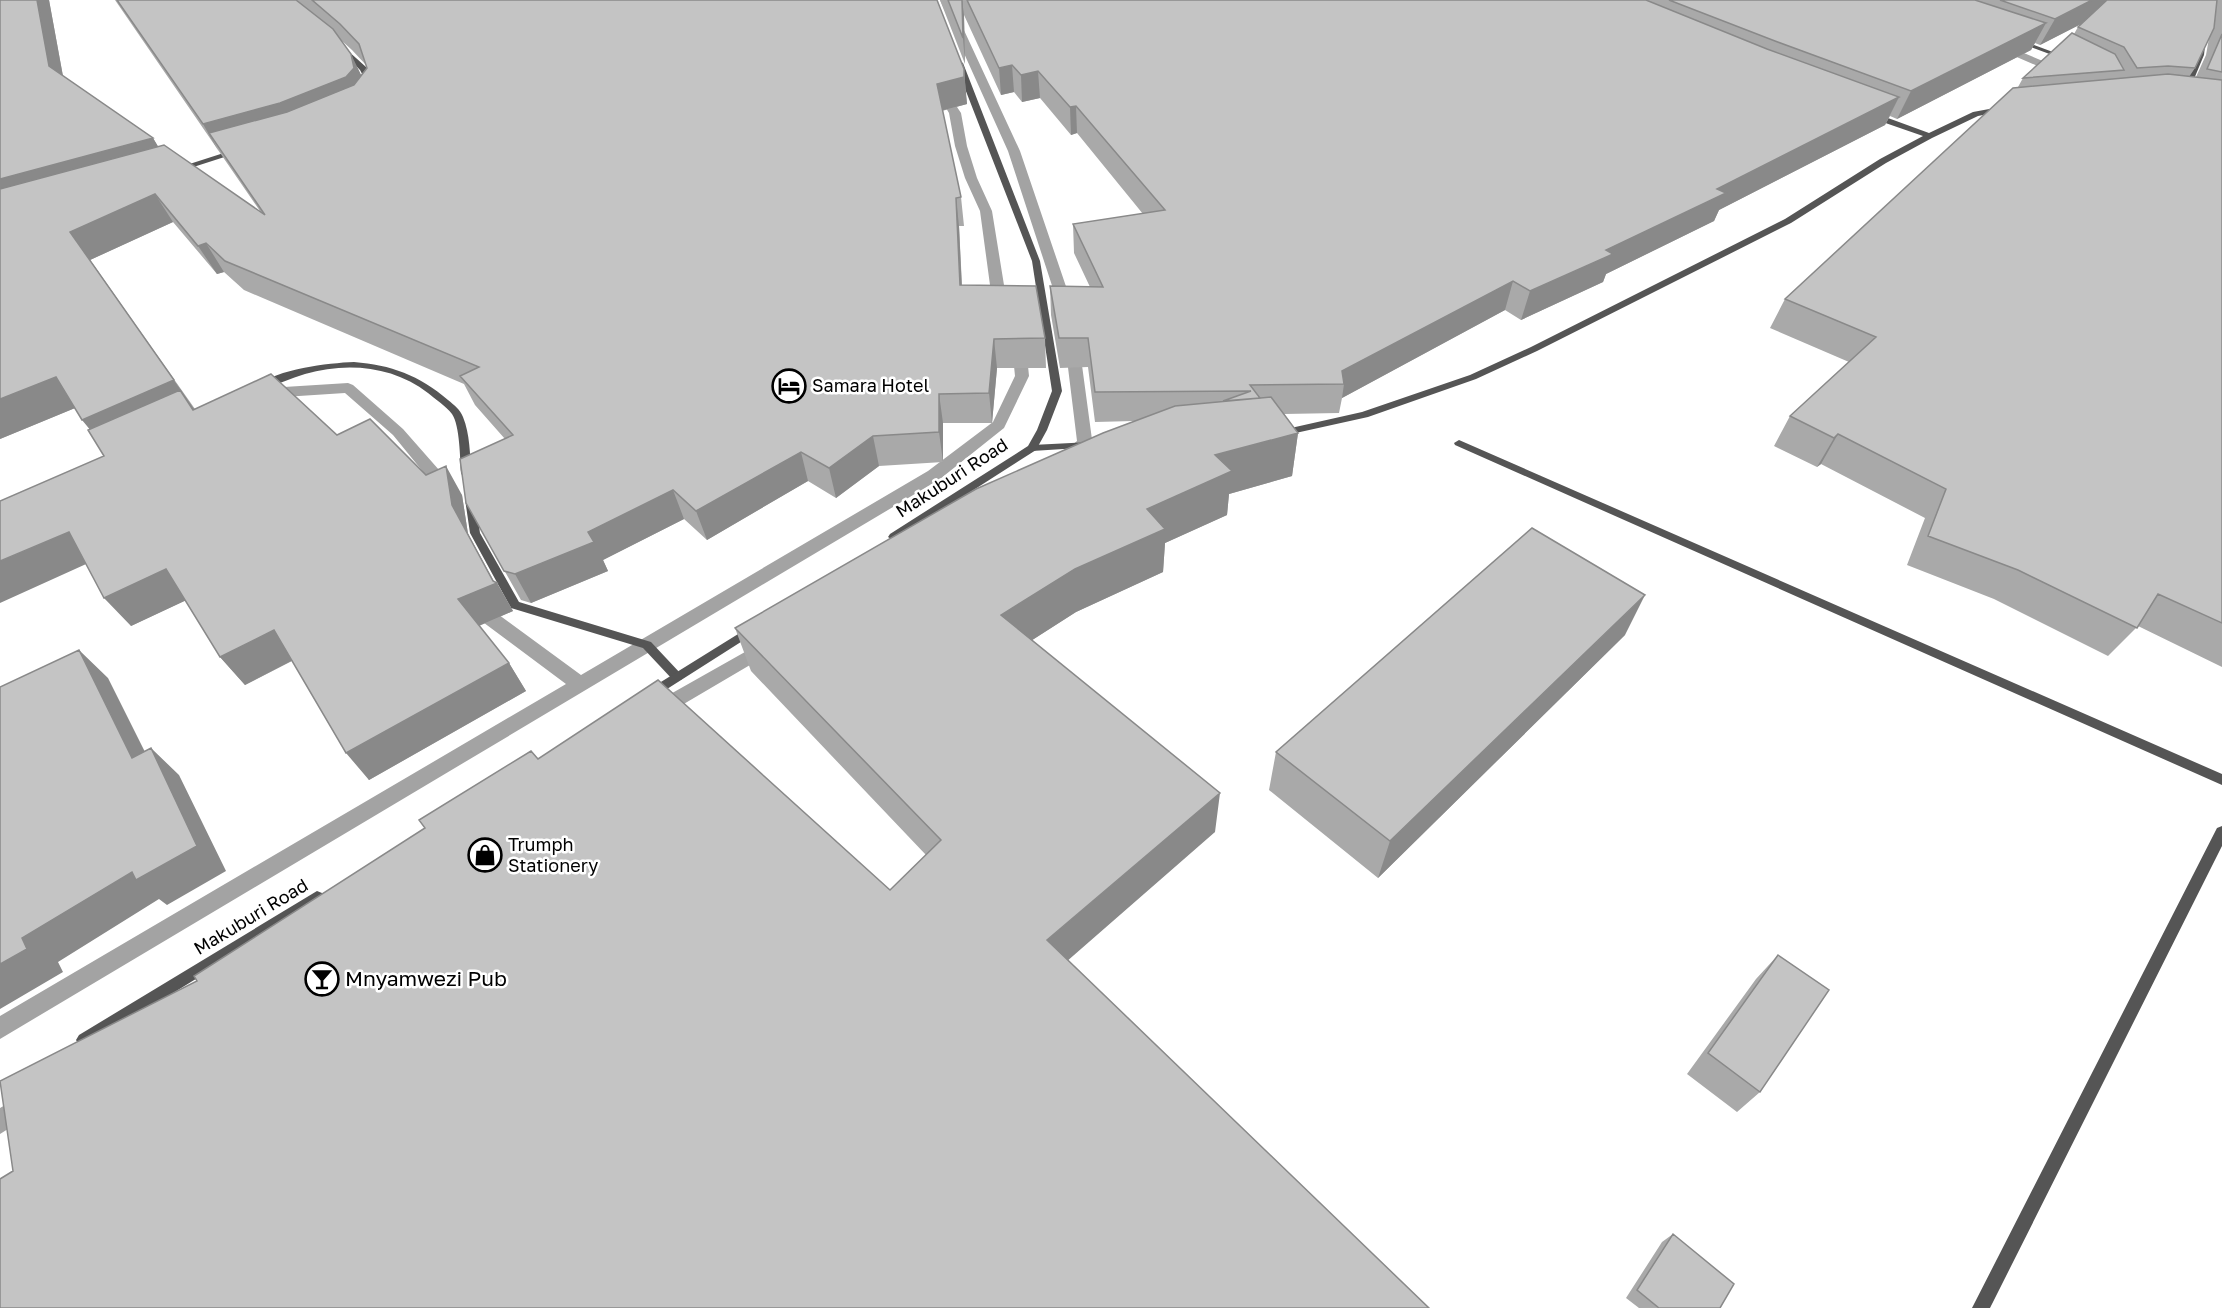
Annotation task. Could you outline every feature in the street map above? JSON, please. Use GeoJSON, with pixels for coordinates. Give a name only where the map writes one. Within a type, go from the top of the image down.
{"type":"FeatureCollection","features":[{"type":"Feature","properties":{"kind":"street"},"geometry":{"type":"LineString","coordinates":[[2192,100],[2181,99],[2200,56],[2203,34]]}},
{"type":"Feature","properties":{"kind":"street"},"geometry":{"type":"LineString","coordinates":[[2015,40],[2075,62]]}},
{"type":"Feature","properties":{"kind":"street"},"geometry":{"type":"LineString","coordinates":[[340,46],[363,69],[372,82],[373,95]]}},
{"type":"Feature","properties":{"kind":"street","name":"Makuburi Road"},"geometry":{"type":"LineString","coordinates":[[887,542],[1032,448],[1042,430],[1057,391],[1036,261],[955,52]]}},
{"type":"Feature","properties":{"kind":"street"},"geometry":{"type":"LineString","coordinates":[[1274,434],[1296,432],[1365,415],[1473,376],[1534,349],[1788,221],[1883,161],[1929,136],[1977,114],[2015,108]]}},
{"type":"Feature","properties":{"kind":"street"},"geometry":{"type":"LineString","coordinates":[[1869,113],[1929,136]]}},
{"type":"Feature","properties":{"kind":"street"},"geometry":{"type":"LineString","coordinates":[[174,170],[242,151]]}},
{"type":"Feature","properties":{"kind":"street"},"geometry":{"type":"LineString","coordinates":[[254,390],[285,375],[323,365],[356,363],[397,371],[429,388],[458,415],[475,533],[515,605],[647,645],[677,677]]}},
{"type":"Feature","properties":{"kind":"street"},"geometry":{"type":"LineString","coordinates":[[1459,443],[2222,780]]}},
{"type":"Feature","properties":{"kind":"street"},"geometry":{"type":"LineString","coordinates":[[1032,448],[1103,445]]}},
{"type":"Feature","properties":{"kind":"street"},"geometry":{"type":"LineString","coordinates":[[637,702],[757,626]]}},
{"type":"Feature","properties":{"kind":"street"},"geometry":{"type":"LineString","coordinates":[[1981,1308],[2222,832]]}},
{"type":"Feature","properties":{"kind":"street","name":"Makuburi Road"},"geometry":{"type":"LineString","coordinates":[[71,1048],[323,894]]}},
{"type":"Feature","properties":{"kind":"building"},"geometry":{"type":"Polygon","coordinates":[[[0,0],[37,0],[49,66],[153,138],[0,179],[0,0]]]}},
{"type":"Feature","properties":{"kind":"building"},"geometry":{"type":"Polygon","coordinates":[[[117,0],[296,0],[333,29],[351,54],[354,68],[346,77],[280,103],[203,124],[117,0]]]}},
{"type":"Feature","properties":{"kind":"building"},"geometry":{"type":"Polygon","coordinates":[[[312,0],[937,0],[964,69],[964,77],[937,84],[961,197],[956,198],[960,285],[1036,286],[1045,338],[994,339],[989,393],[939,394],[939,432],[873,436],[829,468],[801,452],[696,511],[673,490],[588,532],[594,542],[515,574],[504,571],[466,503],[460,459],[513,435],[460,376],[479,367],[225,261],[206,243],[198,246],[155,194],[70,232],[174,380],[82,420],[56,377],[0,399],[0,189],[164,145],[265,215],[209,133],[287,112],[354,85],[367,68],[359,44],[312,0]]]}},
{"type":"Feature","properties":{"kind":"building"},"geometry":{"type":"Polygon","coordinates":[[[948,0],[962,0],[963,38],[948,0]]]}},
{"type":"Feature","properties":{"kind":"building"},"geometry":{"type":"Polygon","coordinates":[[[967,0],[1646,0],[1767,49],[1899,97],[1717,189],[1726,193],[1606,250],[1613,254],[1530,291],[1513,281],[1342,371],[1344,384],[1250,385],[1260,398],[1223,401],[1251,391],[1095,392],[1088,338],[1059,338],[1050,286],[1103,287],[1073,224],[1165,210],[1076,106],[1070,107],[1038,71],[1021,75],[1012,65],[999,68],[967,0]]]}},
{"type":"Feature","properties":{"kind":"building"},"geometry":{"type":"Polygon","coordinates":[[[1669,0],[1975,0],[2046,23],[1911,91],[1669,0]]]}},
{"type":"Feature","properties":{"kind":"building"},"geometry":{"type":"Polygon","coordinates":[[[2000,0],[2092,0],[2055,19],[2000,0]]]}},
{"type":"Feature","properties":{"kind":"building"},"geometry":{"type":"Polygon","coordinates":[[[2107,0],[2217,0],[2214,28],[2195,68],[2168,66],[2137,68],[2124,47],[2078,27],[2107,0]]]}},
{"type":"Feature","properties":{"kind":"building"},"geometry":{"type":"Polygon","coordinates":[[[2072,33],[2115,54],[2124,70],[2023,78],[2072,33]]]}},
{"type":"Feature","properties":{"kind":"building"},"geometry":{"type":"Polygon","coordinates":[[[2222,34],[2222,72],[2207,69],[2222,34]]]}},
{"type":"Feature","properties":{"kind":"building"},"geometry":{"type":"Polygon","coordinates":[[[2168,74],[2222,80],[2222,623],[2158,594],[2137,628],[2018,570],[1928,536],[1946,489],[1838,434],[1834,438],[1790,416],[1876,337],[1785,299],[2013,88],[2168,74]]]}},
{"type":"Feature","properties":{"kind":"building"},"geometry":{"type":"Polygon","coordinates":[[[271,374],[337,435],[370,419],[426,475],[446,466],[452,505],[493,581],[497,583],[458,599],[509,663],[346,753],[274,630],[220,657],[166,569],[104,598],[69,532],[0,561],[0,501],[104,456],[88,430],[180,390],[193,410],[271,374]]]}},
{"type":"Feature","properties":{"kind":"building"},"geometry":{"type":"Polygon","coordinates":[[[1271,397],[1298,433],[1215,455],[1232,471],[1147,509],[1165,529],[1075,569],[1001,615],[1220,793],[1047,940],[1429,1308],[0,1308],[0,1179],[13,1171],[0,1081],[197,981],[194,976],[425,828],[419,820],[531,751],[538,759],[658,680],[890,890],[941,840],[735,628],[976,489],[1103,433],[1175,406],[1271,397]]]}},
{"type":"Feature","properties":{"kind":"building"},"geometry":{"type":"Polygon","coordinates":[[[1532,528],[1645,595],[1390,841],[1276,752],[1532,528]]]}},
{"type":"Feature","properties":{"kind":"building"},"geometry":{"type":"Polygon","coordinates":[[[79,650],[132,758],[151,748],[197,846],[136,880],[132,872],[22,938],[27,949],[0,964],[0,687],[79,650]]]}},
{"type":"Feature","properties":{"kind":"building"},"geometry":{"type":"Polygon","coordinates":[[[1778,955],[1829,990],[1760,1092],[1708,1053],[1778,955]]]}},
{"type":"Feature","properties":{"kind":"building"},"geometry":{"type":"Polygon","coordinates":[[[1673,1234],[1734,1284],[1720,1308],[1659,1308],[1637,1290],[1673,1234]]]}},
{"type":"Feature","properties":{"kind":"waterway"},"geometry":{"type":"LineString","coordinates":[[945,0],[1014,151],[1067,310]]}},
{"type":"Feature","properties":{"kind":"waterway"},"geometry":{"type":"LineString","coordinates":[[2000,46],[2060,72]]}},
{"type":"Feature","properties":{"kind":"waterway"},"geometry":{"type":"LineString","coordinates":[[939,88],[955,113],[961,146],[971,178],[986,211],[997,285],[1007,306]]}},
{"type":"Feature","properties":{"kind":"waterway"},"geometry":{"type":"LineString","coordinates":[[1070,453],[1081,445],[1085,447],[1072,343]]}},
{"type":"Feature","properties":{"kind":"waterway"},"geometry":{"type":"LineString","coordinates":[[0,1028],[934,475],[999,425],[1022,376],[1019,346]]}},
{"type":"Feature","properties":{"kind":"waterway"},"geometry":{"type":"LineString","coordinates":[[268,393],[348,388],[398,432],[448,491]]}},
{"type":"Feature","properties":{"kind":"waterway"},"geometry":{"type":"LineString","coordinates":[[474,606],[579,683]]}},
{"type":"Feature","properties":{"kind":"waterway"},"geometry":{"type":"LineString","coordinates":[[658,710],[766,647]]}},
{"type":"Feature","properties":{"kind":"waterway"},"geometry":{"type":"LineString","coordinates":[[0,1122],[24,1106]]}},
{"type":"Feature","properties":{"kind":"place","name":"Samara Hotel"},"geometry":{"type":"Point","coordinates":[789,386]}},
{"type":"Feature","properties":{"kind":"place","name":"Trumph Stationery"},"geometry":{"type":"Point","coordinates":[485,855]}},
{"type":"Feature","properties":{"kind":"place","name":"Mnyamwezi Pub"},"geometry":{"type":"Point","coordinates":[322,979]}}]}
